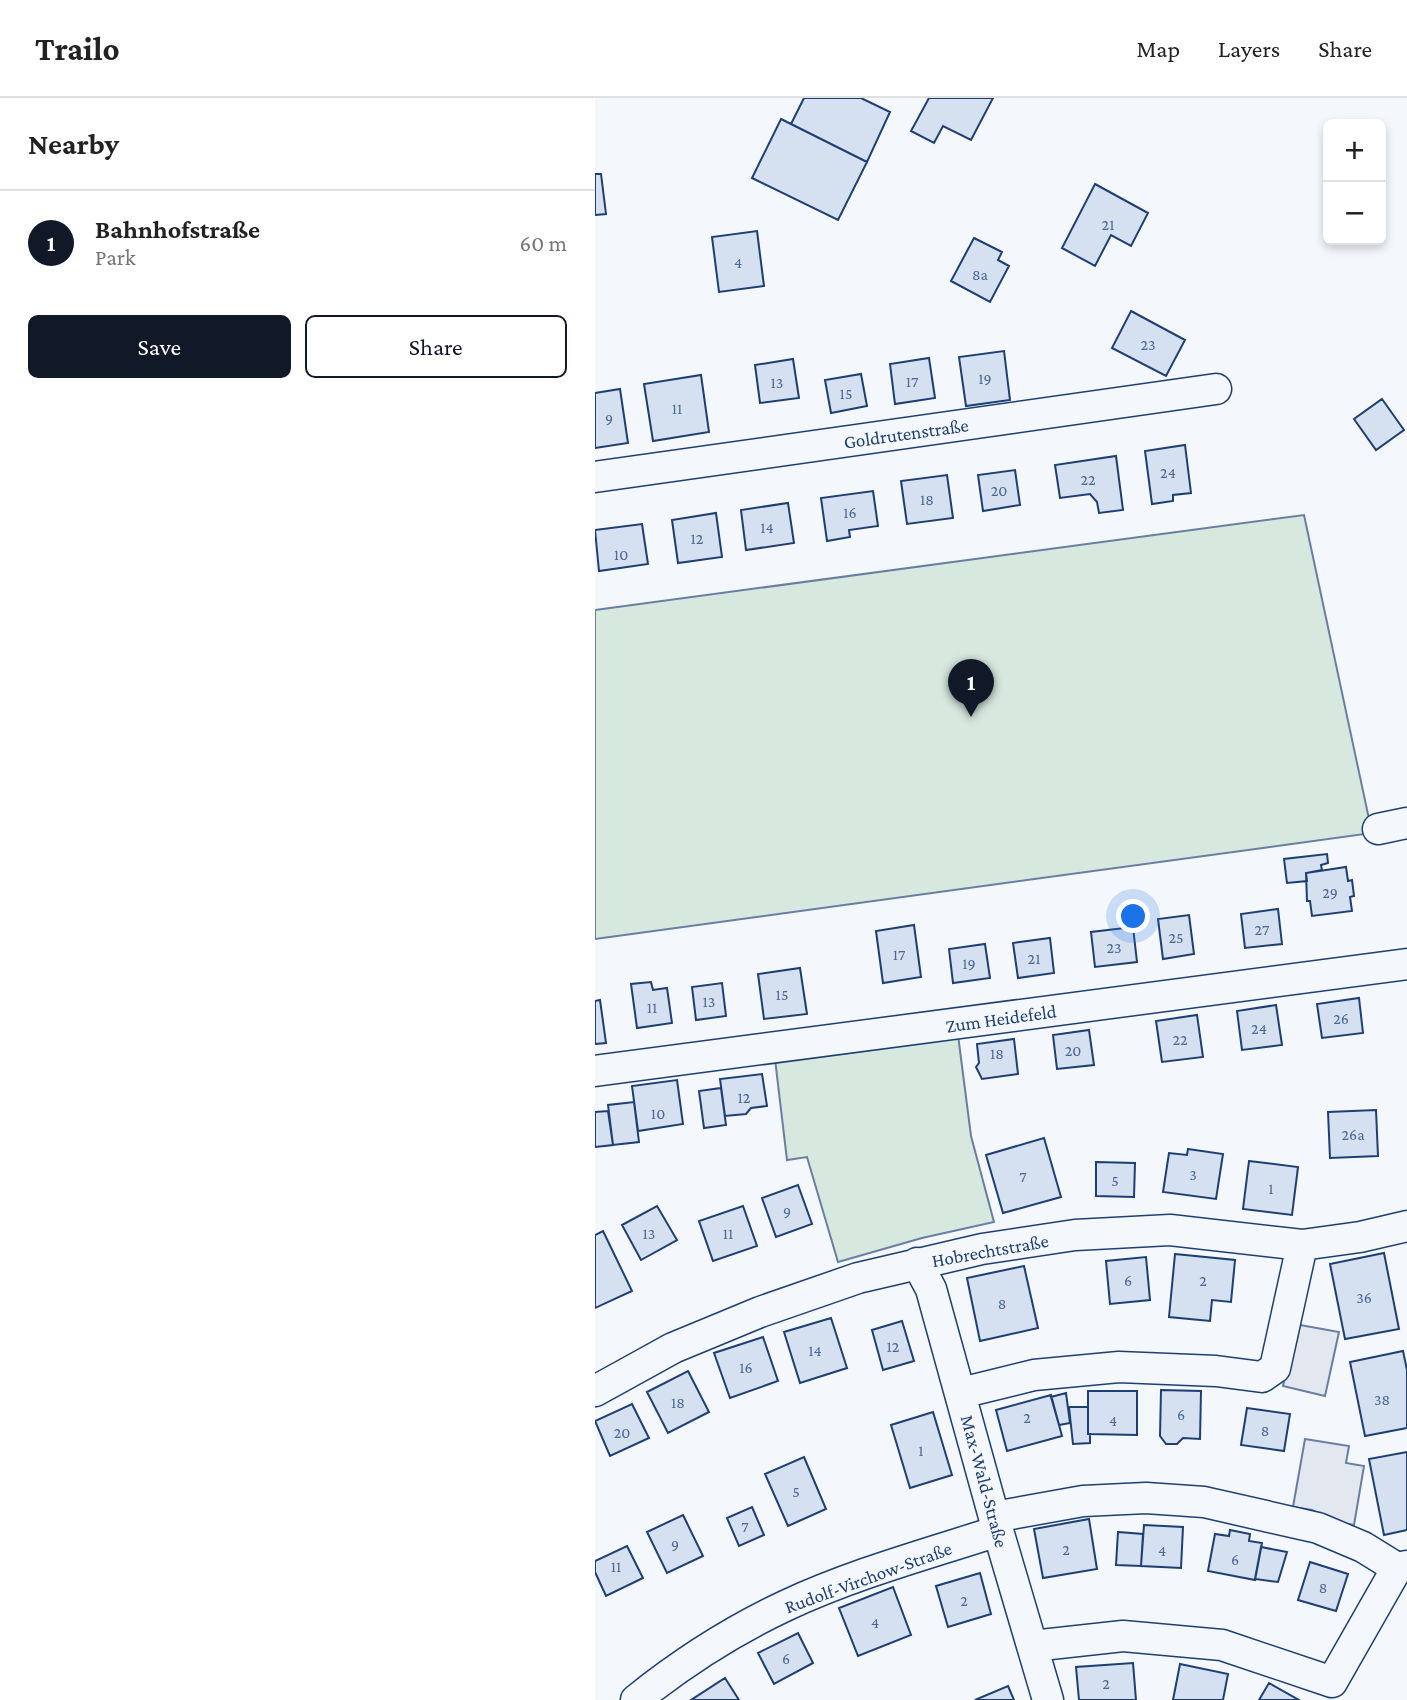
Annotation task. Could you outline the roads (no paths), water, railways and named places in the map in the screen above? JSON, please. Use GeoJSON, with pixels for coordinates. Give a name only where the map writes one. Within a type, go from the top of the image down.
{"type":"FeatureCollection","features":[{"type":"Feature","properties":{"kind":"street","name":"Goldrutenstraße"},"geometry":{"type":"LineString","coordinates":[[595,477],[1216,389]]}},
{"type":"Feature","properties":{"kind":"street","name":"Zum Heidefeld"},"geometry":{"type":"LineString","coordinates":[[595,1071],[1407,964]]}},
{"type":"Feature","properties":{"kind":"street","name":"Hobrechtstraße"},"geometry":{"type":"LineString","coordinates":[[595,1391],[673,1348],[760,1312],[858,1278],[982,1249],[1075,1235],[1170,1230],[1302,1245],[1360,1237],[1407,1226]]}},
{"type":"Feature","properties":{"kind":"street"},"geometry":{"type":"LineString","coordinates":[[961,1393],[1034,1375],[1119,1367],[1216,1371],[1262,1377],[1275,1368],[1302,1245]]}},
{"type":"Feature","properties":{"kind":"street","name":"Max-Wald-Straße"},"geometry":{"type":"LineString","coordinates":[[917,1263],[932,1289],[996,1524],[1048,1700]]}},
{"type":"Feature","properties":{"kind":"street","name":"Rudolf-Virchow-Straße"},"geometry":{"type":"LineString","coordinates":[[636,1700],[721,1640],[787,1605],[996,1524],[1083,1501],[1146,1498],[1204,1502],[1318,1528],[1402,1567]]}},
{"type":"Feature","properties":{"kind":"street"},"geometry":{"type":"LineString","coordinates":[[1032,1646],[1123,1636],[1222,1645],[1332,1682],[1402,1567]]}},
{"type":"Feature","properties":{"kind":"place","name":"Bahnhofstraße"},"geometry":{"type":"Point","coordinates":[971,717]}}]}
